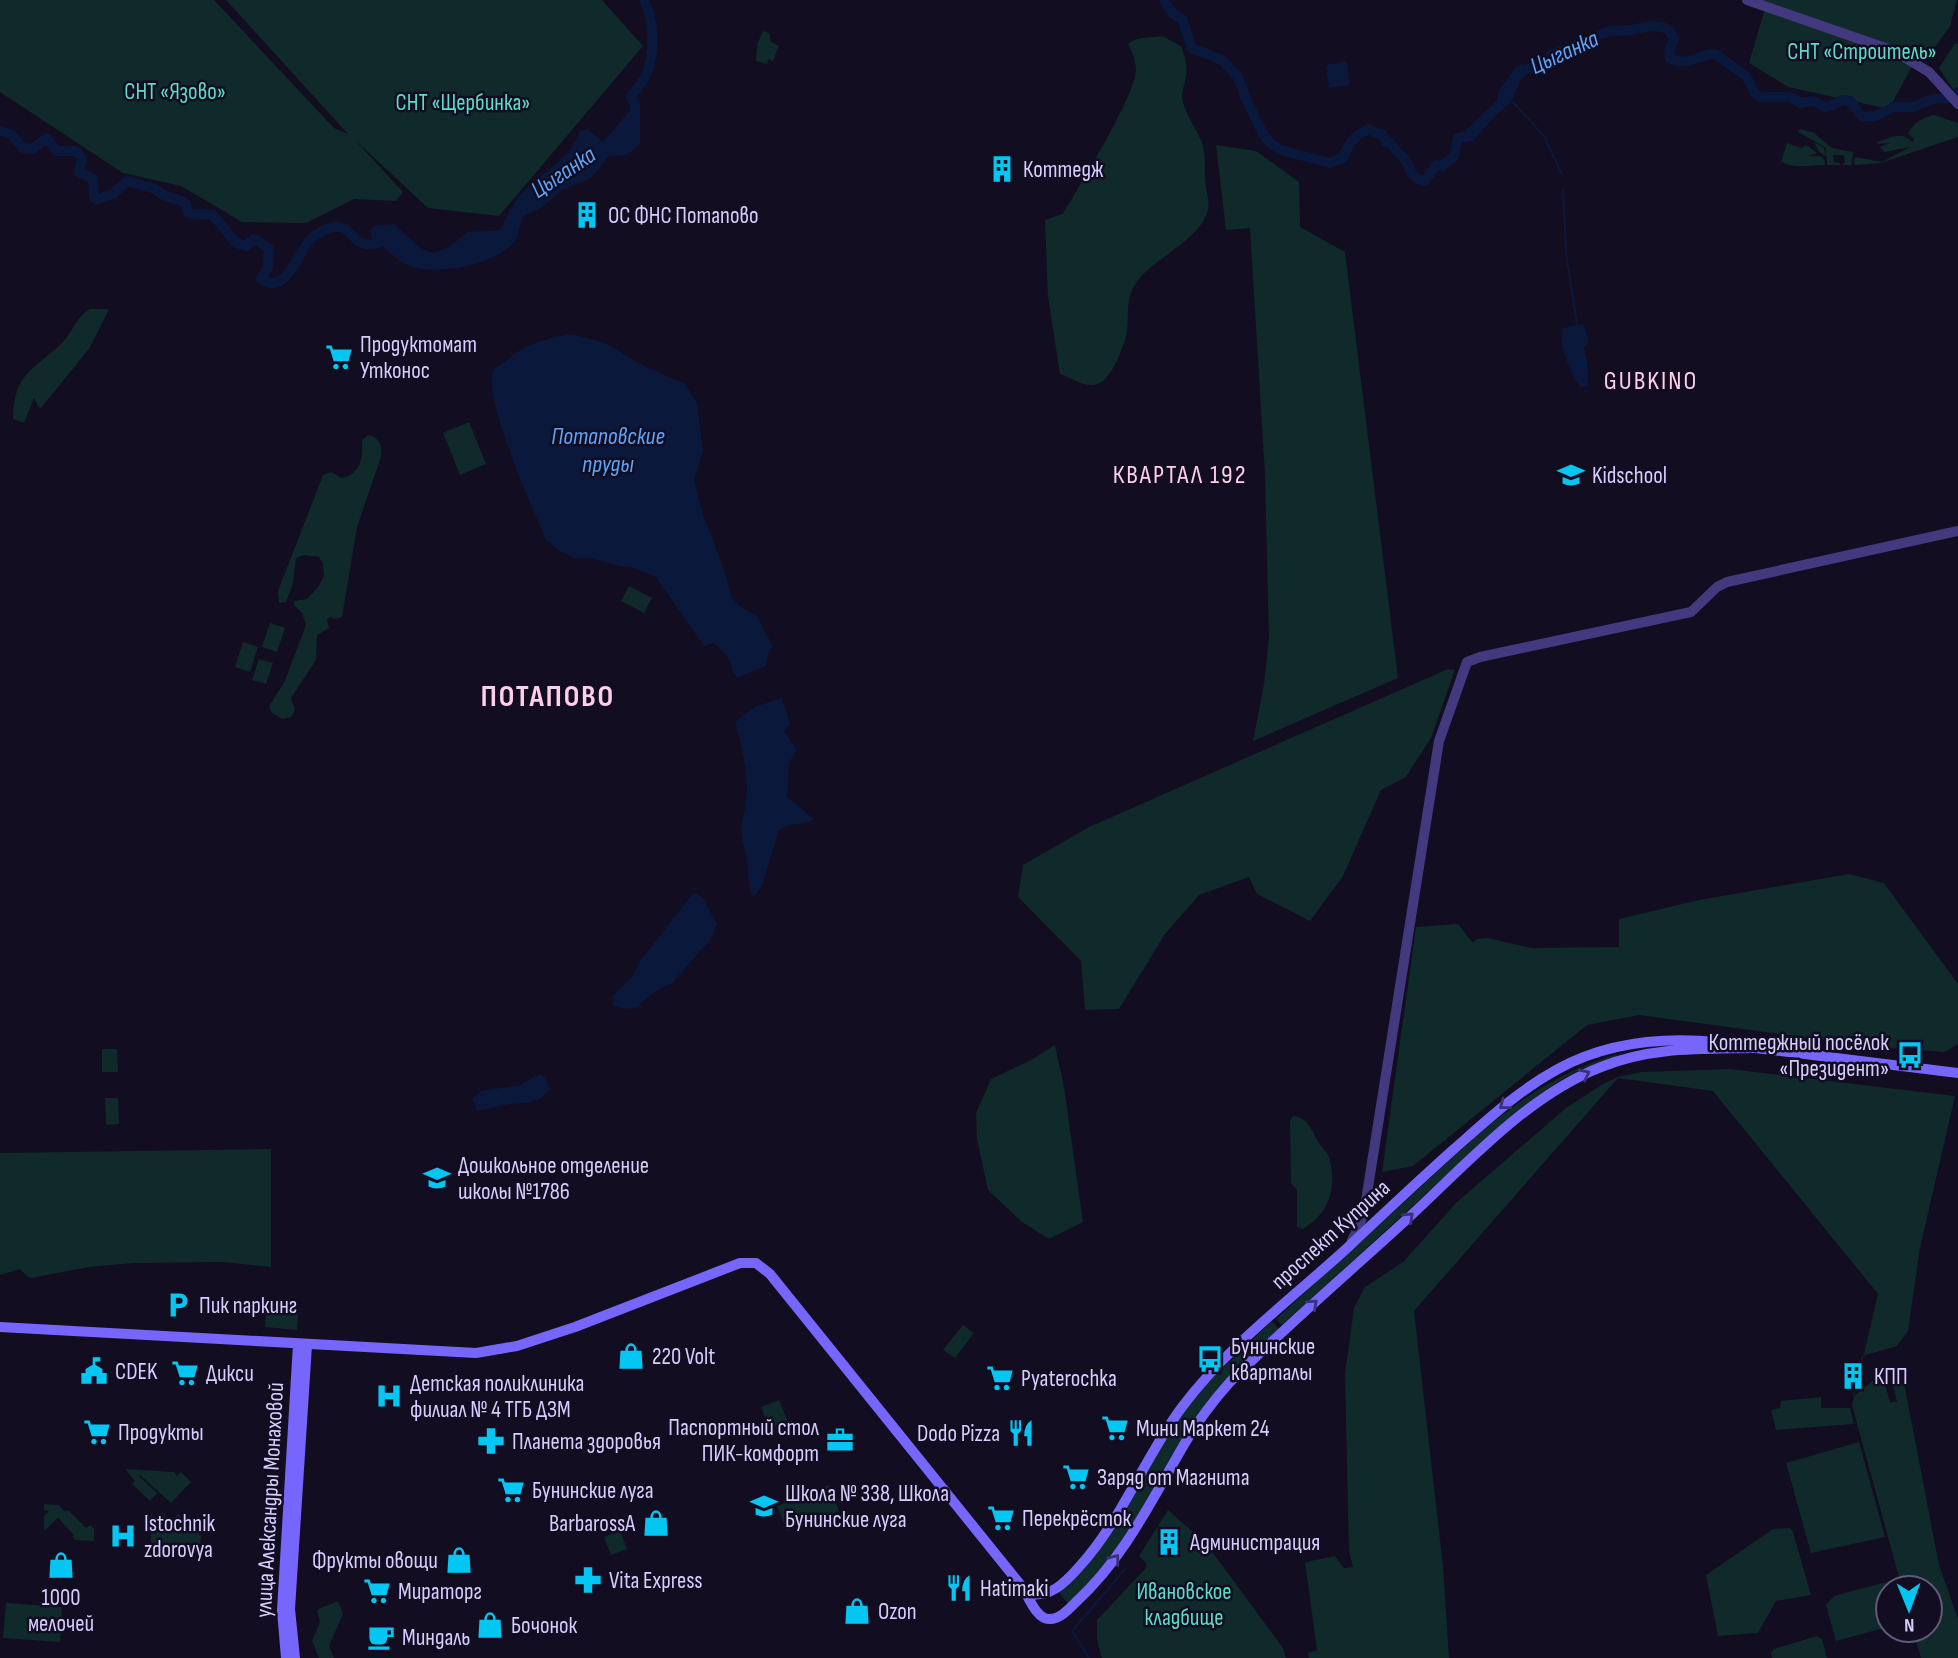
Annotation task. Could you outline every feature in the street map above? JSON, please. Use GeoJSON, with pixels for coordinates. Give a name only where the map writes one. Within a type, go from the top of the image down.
{"type":"FeatureCollection","features":[{"type":"Feature","properties":{"kind":"main road","name":"проспект Куприна"},"geometry":{"type":"LineString","coordinates":[[1027,1594],[1038,1596],[1051,1593],[1077,1570],[1093,1551],[1163,1437],[1198,1387],[1254,1332],[1502,1106],[1560,1068],[1596,1053],[1631,1044],[1661,1040],[1696,1040],[1958,1073]]}},
{"type":"Feature","properties":{"kind":"main road","name":"проспект Куприна"},"geometry":{"type":"LineString","coordinates":[[1027,1594],[1039,1615],[1047,1620],[1069,1609],[1090,1589],[1113,1563],[1140,1523],[1196,1425],[1230,1382],[1509,1126],[1565,1084],[1599,1067],[1631,1056],[1694,1048],[1752,1048]]}},
{"type":"Feature","properties":{"kind":"main road"},"geometry":{"type":"LineString","coordinates":[[0,1327],[454,1353],[490,1351],[575,1328],[683,1285],[750,1262],[758,1264],[770,1274],[1027,1594]]}},
{"type":"Feature","properties":{"kind":"main road","name":"улица Александры Монаховой"},"geometry":{"type":"LineString","coordinates":[[286,1658],[282,1610],[302,1344]]}},
{"type":"Feature","properties":{"kind":"main road","name":"улица Александры Монаховой"},"geometry":{"type":"LineString","coordinates":[[295,1658],[290,1609],[302,1344]]}},
{"type":"Feature","properties":{"kind":"street"},"geometry":{"type":"LineString","coordinates":[[1747,0],[1894,51],[1929,72],[1958,104]]}},
{"type":"Feature","properties":{"kind":"street"},"geometry":{"type":"LineString","coordinates":[[1346,1249],[1360,1225],[1366,1200],[1439,741],[1466,662],[1690,612],[1717,587],[1727,582],[1958,531]]}},
{"type":"Feature","properties":{"kind":"street"},"geometry":{"type":"LineString","coordinates":[[1366,1200],[1372,1211],[1388,1209]]}},
{"type":"Feature","properties":{"kind":"green space"},"geometry":{"type":"Polygon","coordinates":[[[0,0],[214,0],[334,128],[348,134],[226,0],[602,0],[643,46],[499,216],[428,208],[355,140],[403,192],[396,201],[354,199],[306,223],[242,222],[181,186],[123,173],[0,92],[0,0]]]}},
{"type":"Feature","properties":{"kind":"green space","name":"СНТ «Строитель»"},"geometry":{"type":"Polygon","coordinates":[[[1753,0],[1957,0],[1950,26],[1926,60],[1917,57],[1889,109],[1788,87],[1749,63],[1766,5],[1753,0]]]}},
{"type":"Feature","properties":{"kind":"green space"},"geometry":{"type":"Polygon","coordinates":[[[763,31],[769,33],[771,42],[779,46],[773,61],[769,59],[767,64],[756,61],[757,45],[763,31]]]}},
{"type":"Feature","properties":{"kind":"green space"},"geometry":{"type":"Polygon","coordinates":[[[1162,36],[1181,46],[1185,57],[1187,72],[1182,97],[1203,147],[1208,209],[1195,232],[1139,279],[1130,295],[1127,332],[1115,364],[1104,380],[1098,384],[1087,385],[1060,374],[1048,297],[1045,220],[1063,214],[1126,100],[1136,70],[1128,44],[1139,38],[1162,36]]]}},
{"type":"Feature","properties":{"kind":"green space"},"geometry":{"type":"Polygon","coordinates":[[[1955,43],[1958,44],[1958,97],[1939,68],[1955,43]]]}},
{"type":"Feature","properties":{"kind":"green space"},"geometry":{"type":"Polygon","coordinates":[[[1934,115],[1958,123],[1958,137],[1881,163],[1854,165],[1855,157],[1882,162],[1910,147],[1884,152],[1880,147],[1890,143],[1877,142],[1900,136],[1913,142],[1914,139],[1908,133],[1910,129],[1919,121],[1934,115]]]}},
{"type":"Feature","properties":{"kind":"green space"},"geometry":{"type":"Polygon","coordinates":[[[1800,129],[1814,133],[1832,148],[1853,152],[1852,165],[1842,165],[1845,162],[1844,155],[1833,155],[1834,162],[1840,165],[1827,165],[1827,157],[1819,152],[1814,142],[1824,148],[1826,156],[1826,148],[1798,132],[1800,129]]]}},
{"type":"Feature","properties":{"kind":"green space"},"geometry":{"type":"Polygon","coordinates":[[[1787,143],[1801,148],[1806,145],[1817,153],[1808,156],[1822,157],[1825,165],[1797,166],[1781,162],[1787,143]]]}},
{"type":"Feature","properties":{"kind":"green space"},"geometry":{"type":"Polygon","coordinates":[[[1216,145],[1256,151],[1299,182],[1300,227],[1345,252],[1398,678],[1253,741],[1264,684],[1269,638],[1265,475],[1250,228],[1226,230],[1216,145]]]}},
{"type":"Feature","properties":{"kind":"green space"},"geometry":{"type":"Polygon","coordinates":[[[90,309],[109,309],[89,349],[40,409],[34,398],[24,423],[13,419],[14,404],[21,382],[62,343],[81,316],[90,309]]]}},
{"type":"Feature","properties":{"kind":"green space"},"geometry":{"type":"Polygon","coordinates":[[[469,422],[486,464],[460,475],[443,433],[469,422]]]}},
{"type":"Feature","properties":{"kind":"green space"},"geometry":{"type":"Polygon","coordinates":[[[368,435],[379,443],[381,457],[357,527],[342,617],[330,617],[327,620],[329,628],[317,635],[316,660],[291,698],[295,710],[291,717],[282,719],[272,713],[269,706],[284,683],[306,625],[294,601],[307,599],[324,576],[319,557],[304,555],[296,558],[293,583],[286,602],[279,603],[278,591],[323,475],[331,472],[342,478],[354,472],[360,464],[362,440],[368,435]]]}},
{"type":"Feature","properties":{"kind":"green space"},"geometry":{"type":"Polygon","coordinates":[[[629,586],[652,598],[644,613],[621,601],[629,586]]]}},
{"type":"Feature","properties":{"kind":"green space"},"geometry":{"type":"Polygon","coordinates":[[[270,623],[285,628],[277,652],[262,647],[270,623]]]}},
{"type":"Feature","properties":{"kind":"green space"},"geometry":{"type":"Polygon","coordinates":[[[243,642],[258,647],[250,672],[235,667],[243,642]]]}},
{"type":"Feature","properties":{"kind":"green space"},"geometry":{"type":"Polygon","coordinates":[[[259,659],[273,663],[266,684],[252,680],[259,659]]]}},
{"type":"Feature","properties":{"kind":"green space"},"geometry":{"type":"Polygon","coordinates":[[[1448,669],[1455,670],[1431,738],[1406,777],[1381,790],[1343,876],[1310,921],[1257,894],[1249,877],[1199,895],[1165,934],[1119,1009],[1085,1010],[1081,961],[1018,897],[1023,865],[1089,827],[1448,669]]]}},
{"type":"Feature","properties":{"kind":"green space"},"geometry":{"type":"Polygon","coordinates":[[[1849,874],[1884,883],[1958,984],[1958,1044],[1945,1052],[1876,1047],[1639,1015],[1587,1025],[1413,1166],[1382,1172],[1416,927],[1458,924],[1473,943],[1477,939],[1488,938],[1531,948],[1619,947],[1619,919],[1699,900],[1849,874]]]}},
{"type":"Feature","properties":{"kind":"green space"},"geometry":{"type":"Polygon","coordinates":[[[1055,1045],[1064,1087],[1083,1222],[1049,1239],[1022,1222],[988,1190],[977,1139],[976,1113],[991,1079],[1055,1045]]]}},
{"type":"Feature","properties":{"kind":"green space"},"geometry":{"type":"Polygon","coordinates":[[[102,1049],[117,1049],[118,1072],[102,1072],[102,1049]]]}},
{"type":"Feature","properties":{"kind":"green space"},"geometry":{"type":"Polygon","coordinates":[[[1629,1051],[1581,1069],[1538,1095],[1508,1119],[1282,1325],[1276,1319],[1460,1151],[1510,1109],[1565,1075],[1595,1062],[1629,1051]]]}},
{"type":"Feature","properties":{"kind":"green space"},"geometry":{"type":"Polygon","coordinates":[[[1730,1069],[1955,1096],[1920,1248],[1908,1331],[1897,1346],[1864,1356],[1878,1294],[1713,1091],[1618,1078],[1414,1311],[1443,1566],[1449,1658],[1309,1658],[1308,1653],[1317,1650],[1305,1562],[1335,1556],[1344,1568],[1353,1567],[1349,1551],[1345,1374],[1354,1308],[1365,1287],[1403,1262],[1457,1202],[1566,1108],[1603,1084],[1618,1077],[1642,1072],[1730,1069]]]}},
{"type":"Feature","properties":{"kind":"green space"},"geometry":{"type":"Polygon","coordinates":[[[105,1098],[118,1098],[119,1124],[106,1125],[105,1098]]]}},
{"type":"Feature","properties":{"kind":"green space"},"geometry":{"type":"Polygon","coordinates":[[[1293,1116],[1302,1119],[1312,1129],[1329,1157],[1332,1178],[1326,1206],[1320,1215],[1303,1229],[1297,1227],[1297,1190],[1291,1183],[1290,1120],[1293,1116]]]}},
{"type":"Feature","properties":{"kind":"green space"},"geometry":{"type":"Polygon","coordinates":[[[271,1149],[271,1267],[223,1262],[134,1263],[89,1267],[32,1278],[20,1269],[0,1275],[0,1153],[271,1149]]]}},
{"type":"Feature","properties":{"kind":"green space"},"geometry":{"type":"Polygon","coordinates":[[[266,1310],[298,1314],[297,1330],[265,1327],[266,1310]]]}},
{"type":"Feature","properties":{"kind":"green space"},"geometry":{"type":"Polygon","coordinates":[[[1272,1321],[1279,1329],[1226,1380],[1130,1530],[1089,1584],[1068,1604],[1059,1592],[1184,1411],[1202,1388],[1272,1321]]]}},
{"type":"Feature","properties":{"kind":"green space"},"geometry":{"type":"Polygon","coordinates":[[[963,1325],[974,1333],[955,1358],[943,1350],[963,1325]]]}},
{"type":"Feature","properties":{"kind":"green space"},"geometry":{"type":"Polygon","coordinates":[[[1862,1356],[1854,1396],[1853,1397],[1862,1356]]]}},
{"type":"Feature","properties":{"kind":"green space"},"geometry":{"type":"Polygon","coordinates":[[[1882,1373],[1890,1402],[1897,1402],[1891,1378],[1903,1378],[1942,1574],[1898,1574],[1852,1405],[1854,1396],[1882,1373]]]}},
{"type":"Feature","properties":{"kind":"green space"},"geometry":{"type":"Polygon","coordinates":[[[1821,1397],[1821,1408],[1850,1408],[1854,1424],[1776,1430],[1771,1410],[1780,1408],[1781,1401],[1821,1397]]]}},
{"type":"Feature","properties":{"kind":"green space"},"geometry":{"type":"Polygon","coordinates":[[[779,1400],[788,1422],[770,1429],[761,1407],[779,1400]]]}},
{"type":"Feature","properties":{"kind":"green space"},"geometry":{"type":"Polygon","coordinates":[[[1859,1442],[1885,1537],[1811,1553],[1786,1463],[1859,1442]]]}},
{"type":"Feature","properties":{"kind":"green space"},"geometry":{"type":"Polygon","coordinates":[[[125,1469],[174,1472],[177,1476],[181,1472],[191,1482],[171,1503],[140,1475],[157,1493],[150,1501],[132,1484],[135,1481],[125,1469]]]}},
{"type":"Feature","properties":{"kind":"green space"},"geometry":{"type":"Polygon","coordinates":[[[829,1485],[839,1511],[787,1531],[777,1506],[829,1485]]]}},
{"type":"Feature","properties":{"kind":"green space"},"geometry":{"type":"Polygon","coordinates":[[[44,1504],[58,1505],[65,1512],[68,1510],[86,1528],[90,1525],[94,1529],[94,1541],[75,1540],[74,1535],[58,1518],[44,1531],[44,1516],[49,1511],[44,1510],[44,1504]]]}},
{"type":"Feature","properties":{"kind":"green space","name":"Ивановское кладбище"},"geometry":{"type":"Polygon","coordinates":[[[1168,1510],[1213,1553],[1283,1648],[1286,1658],[1102,1658],[1097,1640],[1097,1620],[1145,1569],[1147,1564],[1139,1556],[1168,1510]]]}},
{"type":"Feature","properties":{"kind":"green space"},"geometry":{"type":"Polygon","coordinates":[[[162,1513],[171,1521],[178,1514],[201,1536],[200,1547],[151,1545],[151,1514],[156,1519],[162,1513]]]}},
{"type":"Feature","properties":{"kind":"green space"},"geometry":{"type":"Polygon","coordinates":[[[1790,1528],[1811,1595],[1776,1601],[1758,1633],[1718,1636],[1706,1575],[1773,1529],[1790,1528]]]}},
{"type":"Feature","properties":{"kind":"green space"},"geometry":{"type":"Polygon","coordinates":[[[620,1531],[627,1549],[611,1555],[604,1537],[620,1531]]]}},
{"type":"Feature","properties":{"kind":"green space"},"geometry":{"type":"Polygon","coordinates":[[[1944,1579],[1958,1619],[1958,1658],[1921,1658],[1917,1644],[1944,1644],[1944,1579]]]}},
{"type":"Feature","properties":{"kind":"green space"},"geometry":{"type":"Polygon","coordinates":[[[1874,1585],[1874,1631],[1836,1641],[1826,1605],[1834,1596],[1874,1585]]]}},
{"type":"Feature","properties":{"kind":"green space"},"geometry":{"type":"Polygon","coordinates":[[[338,1601],[343,1614],[329,1646],[334,1658],[319,1658],[312,1641],[320,1622],[318,1609],[338,1601]]]}},
{"type":"Feature","properties":{"kind":"green space"},"geometry":{"type":"Polygon","coordinates":[[[6,1603],[62,1607],[60,1642],[3,1638],[6,1603]]]}},
{"type":"Feature","properties":{"kind":"green space"},"geometry":{"type":"Polygon","coordinates":[[[1817,1636],[1822,1639],[1827,1658],[1772,1658],[1774,1649],[1817,1636]]]}},
{"type":"Feature","properties":{"kind":"water"},"geometry":{"type":"Polygon","coordinates":[[[1347,61],[1350,85],[1329,88],[1326,65],[1347,61]]]}},
{"type":"Feature","properties":{"kind":"water"},"geometry":{"type":"Polygon","coordinates":[[[1521,64],[1540,69],[1531,70],[1520,81],[1511,103],[1498,113],[1474,140],[1466,132],[1467,129],[1497,100],[1499,90],[1521,64]]]}},
{"type":"Feature","properties":{"kind":"water"},"geometry":{"type":"Polygon","coordinates":[[[630,110],[640,114],[640,144],[627,155],[609,156],[591,178],[562,190],[542,207],[522,217],[513,243],[495,257],[468,266],[427,270],[410,266],[398,259],[371,237],[371,229],[376,225],[394,224],[421,248],[436,252],[455,243],[467,232],[500,230],[519,197],[564,156],[580,131],[588,129],[604,141],[630,110]]]}},
{"type":"Feature","properties":{"kind":"water"},"geometry":{"type":"Polygon","coordinates":[[[1379,130],[1389,135],[1411,160],[1407,161],[1388,149],[1379,130]]]}},
{"type":"Feature","properties":{"kind":"water"},"geometry":{"type":"Polygon","coordinates":[[[1584,324],[1589,342],[1584,347],[1588,387],[1580,387],[1569,366],[1562,336],[1563,328],[1584,324]]]}},
{"type":"Feature","properties":{"kind":"water","name":"Потаповские пруды"},"geometry":{"type":"Polygon","coordinates":[[[571,334],[605,343],[644,366],[685,384],[697,403],[703,451],[694,480],[731,596],[739,606],[756,615],[773,646],[766,666],[738,678],[727,657],[714,643],[704,646],[655,576],[631,567],[590,558],[574,558],[559,551],[546,540],[501,427],[492,383],[494,370],[522,349],[571,334]]]}},
{"type":"Feature","properties":{"kind":"water"},"geometry":{"type":"Polygon","coordinates":[[[782,698],[790,724],[784,731],[797,750],[789,763],[787,797],[814,819],[779,830],[762,886],[753,898],[741,833],[747,793],[746,772],[735,722],[757,706],[782,698]]]}},
{"type":"Feature","properties":{"kind":"water"},"geometry":{"type":"Polygon","coordinates":[[[694,892],[703,898],[717,924],[711,939],[672,983],[653,993],[637,1007],[628,1009],[613,1006],[613,996],[633,975],[641,960],[694,892]]]}},
{"type":"Feature","properties":{"kind":"water"},"geometry":{"type":"Polygon","coordinates":[[[539,1074],[545,1077],[550,1089],[542,1098],[477,1111],[472,1098],[481,1091],[520,1085],[539,1074]]]}},
{"type":"Feature","properties":{"kind":"waterway","name":"Цыганка"},"geometry":{"type":"LineString","coordinates":[[635,123],[635,105],[631,97],[646,76],[652,46],[650,17],[644,0]]}},
{"type":"Feature","properties":{"kind":"waterway","name":"Цыганка"},"geometry":{"type":"LineString","coordinates":[[1164,0],[1173,14],[1182,19],[1192,48],[1222,60],[1238,77],[1245,97],[1270,143],[1281,150],[1330,163],[1343,158],[1353,140],[1369,129],[1382,134],[1386,142]]}},
{"type":"Feature","properties":{"kind":"waterway","name":"Цыганка"},"geometry":{"type":"LineString","coordinates":[[1527,69],[1540,69],[1551,54],[1601,34],[1656,26],[1667,29],[1674,39],[1669,51],[1670,58],[1682,62],[1715,54],[1746,76],[1755,93],[1761,97],[1790,97],[1800,103],[1813,101],[1825,107],[1843,100],[1850,101],[1862,117],[1876,116],[1894,107],[1913,107],[1932,99],[1951,98],[1958,92]]}},
{"type":"Feature","properties":{"kind":"waterway"},"geometry":{"type":"LineString","coordinates":[[1510,99],[1544,136],[1562,174]]}},
{"type":"Feature","properties":{"kind":"waterway","name":"Цыганка"},"geometry":{"type":"LineString","coordinates":[[1397,152],[1415,177],[1425,181],[1436,165],[1442,166],[1454,157],[1458,138],[1471,136],[1478,127]]}},
{"type":"Feature","properties":{"kind":"waterway","name":"Цыганка"},"geometry":{"type":"LineString","coordinates":[[0,130],[12,135],[23,148],[32,149],[47,138],[56,151],[76,151],[82,158],[79,172],[93,179],[94,197],[97,199],[113,194],[127,181],[180,200],[186,204],[188,213],[213,215],[236,243],[246,246],[253,239],[269,249],[268,268],[261,279],[270,283],[278,282],[285,276],[308,242],[327,229],[343,228],[365,244],[376,244],[389,239]]}},
{"type":"Feature","properties":{"kind":"waterway"},"geometry":{"type":"LineString","coordinates":[[1563,190],[1566,252],[1577,325]]}},
{"type":"Feature","properties":{"kind":"waterway"},"geometry":{"type":"LineString","coordinates":[[1089,1658],[1072,1631],[1126,1568]]}},
{"type":"Feature","properties":{"kind":"place","name":"Коттедж"},"geometry":{"type":"Point","coordinates":[1002,169]}},
{"type":"Feature","properties":{"kind":"place","name":"ОС ФНС Потапово"},"geometry":{"type":"Point","coordinates":[587,215]}},
{"type":"Feature","properties":{"kind":"place","name":"Продуктомат Утконос"},"geometry":{"type":"Point","coordinates":[339,357]}},
{"type":"Feature","properties":{"kind":"place","name":"Kidschool"},"geometry":{"type":"Point","coordinates":[1571,475]}},
{"type":"Feature","properties":{"kind":"place","name":"Коттеджный посёлок «Президент»"},"geometry":{"type":"Point","coordinates":[1910,1055]}},
{"type":"Feature","properties":{"kind":"place","name":"Дошкольное отделение школы №1786"},"geometry":{"type":"Point","coordinates":[437,1178]}},
{"type":"Feature","properties":{"kind":"place","name":"Пик паркинг"},"geometry":{"type":"Point","coordinates":[178,1305]}},
{"type":"Feature","properties":{"kind":"place","name":"220 Volt"},"geometry":{"type":"Point","coordinates":[631,1356]}},
{"type":"Feature","properties":{"kind":"place","name":"Бунинские кварталы"},"geometry":{"type":"Point","coordinates":[1210,1359]}},
{"type":"Feature","properties":{"kind":"place","name":"CDEK"},"geometry":{"type":"Point","coordinates":[94,1371]}},
{"type":"Feature","properties":{"kind":"place","name":"Дикси"},"geometry":{"type":"Point","coordinates":[185,1373]}},
{"type":"Feature","properties":{"kind":"place","name":"КПП"},"geometry":{"type":"Point","coordinates":[1853,1376]}},
{"type":"Feature","properties":{"kind":"place","name":"Pyaterochka"},"geometry":{"type":"Point","coordinates":[1000,1378]}},
{"type":"Feature","properties":{"kind":"place","name":"Детская поликлиника филиал № 4 ТГБ ДЗМ"},"geometry":{"type":"Point","coordinates":[389,1396]}},
{"type":"Feature","properties":{"kind":"place","name":"Мини Маркет 24"},"geometry":{"type":"Point","coordinates":[1115,1428]}},
{"type":"Feature","properties":{"kind":"place","name":"Продукты"},"geometry":{"type":"Point","coordinates":[97,1432]}},
{"type":"Feature","properties":{"kind":"place","name":"Dodo Pizza"},"geometry":{"type":"Point","coordinates":[1021,1433]}},
{"type":"Feature","properties":{"kind":"place","name":"Паспортный стол ПИК-комфорт"},"geometry":{"type":"Point","coordinates":[840,1440]}},
{"type":"Feature","properties":{"kind":"place","name":"Планета здоровья"},"geometry":{"type":"Point","coordinates":[491,1441]}},
{"type":"Feature","properties":{"kind":"place","name":"Заряд от Магнита"},"geometry":{"type":"Point","coordinates":[1076,1477]}},
{"type":"Feature","properties":{"kind":"place","name":"Бунинские луга"},"geometry":{"type":"Point","coordinates":[511,1490]}},
{"type":"Feature","properties":{"kind":"place","name":"Школа № 338, Школа Бунинские луга"},"geometry":{"type":"Point","coordinates":[764,1506]}},
{"type":"Feature","properties":{"kind":"place","name":"Перекрёсток"},"geometry":{"type":"Point","coordinates":[1001,1518]}},
{"type":"Feature","properties":{"kind":"place","name":"BarbarossA"},"geometry":{"type":"Point","coordinates":[656,1523]}},
{"type":"Feature","properties":{"kind":"place","name":"Istochnik zdorovya"},"geometry":{"type":"Point","coordinates":[123,1536]}},
{"type":"Feature","properties":{"kind":"place","name":"Администрация"},"geometry":{"type":"Point","coordinates":[1169,1542]}},
{"type":"Feature","properties":{"kind":"place","name":"Фрукты овощи"},"geometry":{"type":"Point","coordinates":[459,1560]}},
{"type":"Feature","properties":{"kind":"place","name":"1000 мелочей"},"geometry":{"type":"Point","coordinates":[61,1565]}},
{"type":"Feature","properties":{"kind":"place","name":"Vita Express"},"geometry":{"type":"Point","coordinates":[588,1580]}},
{"type":"Feature","properties":{"kind":"place","name":"Hatimaki"},"geometry":{"type":"Point","coordinates":[959,1588]}},
{"type":"Feature","properties":{"kind":"place","name":"Мираторг"},"geometry":{"type":"Point","coordinates":[377,1591]}},
{"type":"Feature","properties":{"kind":"place","name":"Ozon"},"geometry":{"type":"Point","coordinates":[857,1611]}},
{"type":"Feature","properties":{"kind":"place","name":"Бочонок"},"geometry":{"type":"Point","coordinates":[490,1625]}},
{"type":"Feature","properties":{"kind":"place","name":"Миндаль"},"geometry":{"type":"Point","coordinates":[381,1637]}},
{"type":"Feature","properties":{"kind":"district","name":"GUBKINO"},"geometry":{"type":"Point","coordinates":[1651,380]}},
{"type":"Feature","properties":{"kind":"district","name":"КВАРТАЛ 192"},"geometry":{"type":"Point","coordinates":[1180,474]}},
{"type":"Feature","properties":{"kind":"district","name":"ПОТАПОВО"},"geometry":{"type":"Point","coordinates":[548,696]}},
{"type":"Feature","properties":{"kind":"park label","name":"СНТ «Язово»"},"geometry":{"type":"Point","coordinates":[175,91]}},
{"type":"Feature","properties":{"kind":"park label","name":"СНТ «Щербинка»"},"geometry":{"type":"Point","coordinates":[463,102]}}]}
